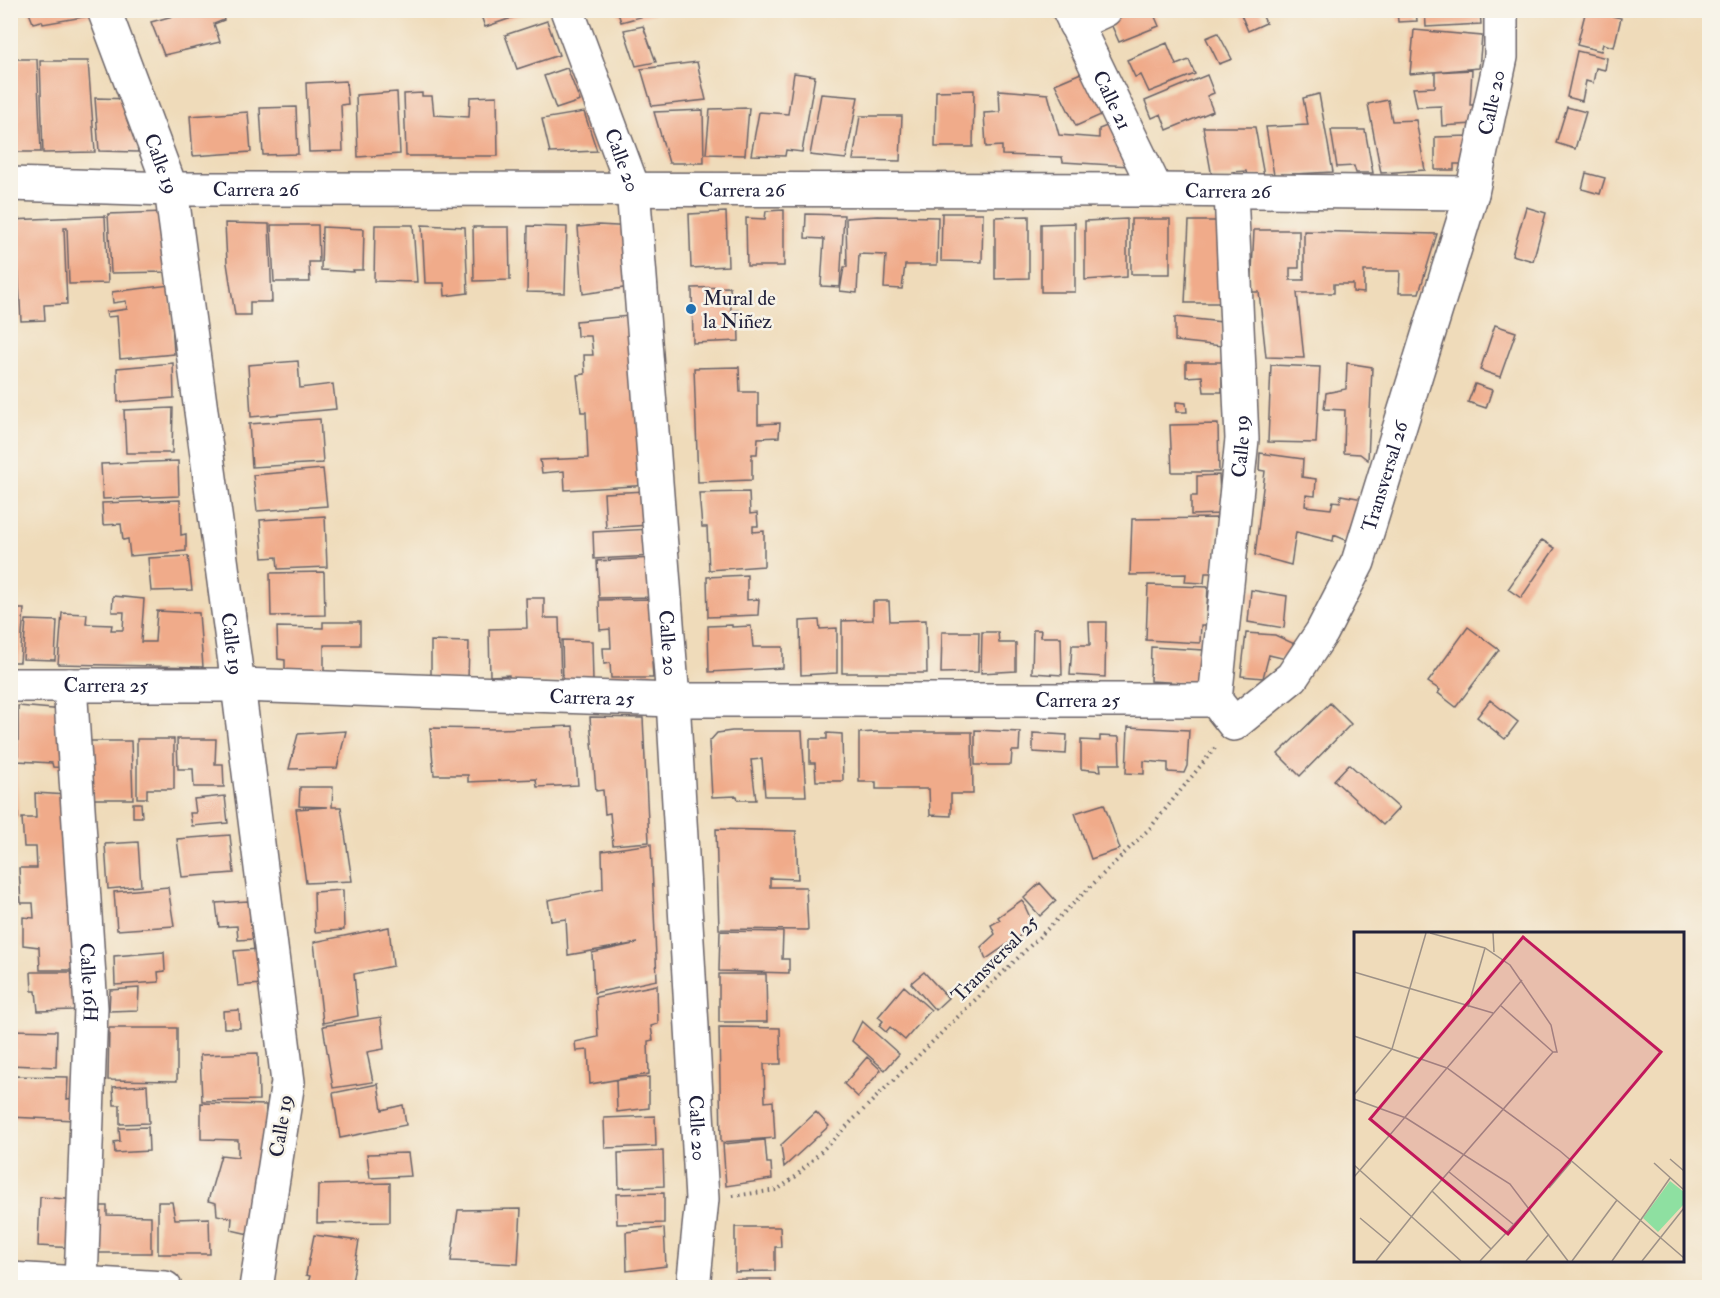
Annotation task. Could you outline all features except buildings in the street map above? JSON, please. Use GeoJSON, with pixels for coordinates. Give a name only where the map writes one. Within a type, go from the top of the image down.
{"type":"FeatureCollection","features":[{"type":"Feature","properties":{"kind":"street","name":"Calle 19"},"geometry":{"type":"LineString","coordinates":[[104,10],[171,189],[238,685],[288,1082],[256,1287]]}},
{"type":"Feature","properties":{"kind":"street","name":"Calle 20"},"geometry":{"type":"LineString","coordinates":[[567,10],[633,188],[673,700],[702,1199],[693,1287]]}},
{"type":"Feature","properties":{"kind":"street"},"geometry":{"type":"LineString","coordinates":[[1072,17],[1105,10]]}},
{"type":"Feature","properties":{"kind":"street","name":"Calle 20"},"geometry":{"type":"LineString","coordinates":[[1472,194],[1501,57],[1501,10]]}},
{"type":"Feature","properties":{"kind":"street","name":"Calle 21"},"geometry":{"type":"LineString","coordinates":[[1072,17],[1156,190]]}},
{"type":"Feature","properties":{"kind":"street","name":"Carrera 26"},"geometry":{"type":"LineString","coordinates":[[10,184],[171,189],[1156,190],[1472,194]]}},
{"type":"Feature","properties":{"kind":"street","name":"Calle 19"},"geometry":{"type":"LineString","coordinates":[[1225,712],[1242,439],[1231,192]]}},
{"type":"Feature","properties":{"kind":"street","name":"Transversal 26"},"geometry":{"type":"LineString","coordinates":[[1225,712],[1292,677],[1322,632],[1358,562],[1472,194]]}},
{"type":"Feature","properties":{"kind":"street","name":"Carrera 25"},"geometry":{"type":"LineString","coordinates":[[10,685],[238,685],[673,700],[1225,712]]}},
{"type":"Feature","properties":{"kind":"street","name":"Calle 16H"},"geometry":{"type":"LineString","coordinates":[[70,685],[91,1008],[81,1282]]}},
{"type":"Feature","properties":{"kind":"street"},"geometry":{"type":"LineString","coordinates":[[10,1279],[165,1287]]}},
{"type":"Feature","properties":{"kind":"path","name":"Transversal 25"},"geometry":{"type":"LineString","coordinates":[[759,1194],[777,1190],[795,1177],[1150,828],[1225,712]]}},
{"type":"Feature","properties":{"kind":"place","name":"Mural de la Niñez"},"geometry":{"type":"Point","coordinates":[691,309]}}]}
